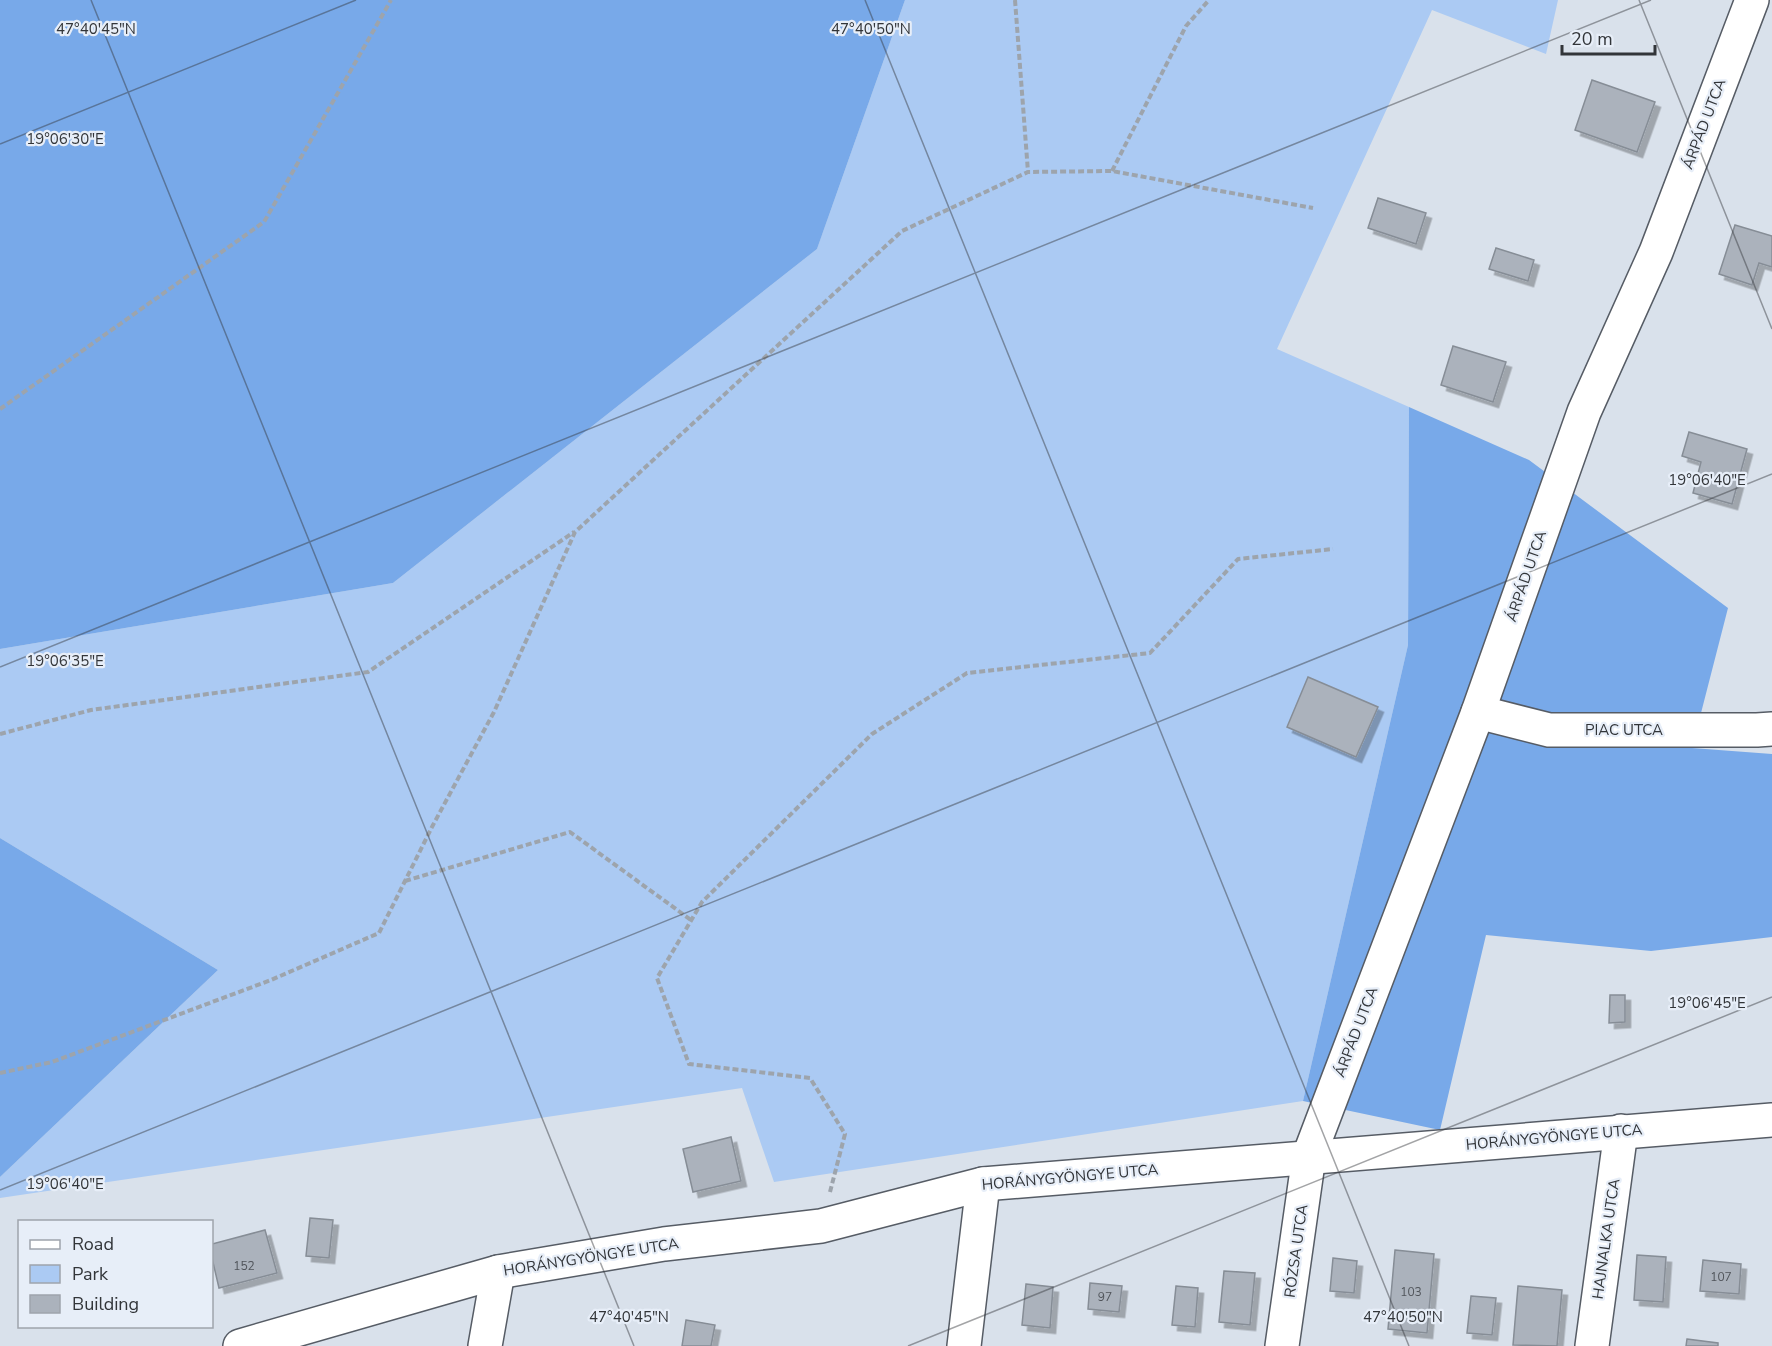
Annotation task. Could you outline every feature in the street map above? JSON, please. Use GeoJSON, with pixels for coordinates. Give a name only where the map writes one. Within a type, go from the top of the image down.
{"type":"FeatureCollection","features":[{"type":"Feature","properties":{"kind":"street","name":"ÁRPÁD UTCA"},"geometry":{"type":"LineString","coordinates":[[1309,1156],[1478,712],[1584,412],[1656,252],[1752,0]]}},
{"type":"Feature","properties":{"kind":"street","name":"PIAC UTCA"},"geometry":{"type":"LineString","coordinates":[[1478,712],[1549,730],[1772,729]]}},
{"type":"Feature","properties":{"kind":"street","name":"HORÁNYGYÖNGYE UTCA"},"geometry":{"type":"LineString","coordinates":[[240,1346],[498,1272],[664,1244],[821,1226],[983,1184],[1772,1120]]}},
{"type":"Feature","properties":{"kind":"street","name":"HAJNALKA UTCA"},"geometry":{"type":"LineString","coordinates":[[1592,1346],[1621,1131]]}},
{"type":"Feature","properties":{"kind":"street","name":"RÓZSA UTCA"},"geometry":{"type":"LineString","coordinates":[[1282,1346],[1309,1156]]}},
{"type":"Feature","properties":{"kind":"street"},"geometry":{"type":"LineString","coordinates":[[964,1346],[983,1184]]}},
{"type":"Feature","properties":{"kind":"street"},"geometry":{"type":"LineString","coordinates":[[485,1346],[498,1272]]}},
{"type":"Feature","properties":{"kind":"path"},"geometry":{"type":"LineString","coordinates":[[0,409],[264,222],[392,0]]}},
{"type":"Feature","properties":{"kind":"path"},"geometry":{"type":"LineString","coordinates":[[1015,0],[1028,172]]}},
{"type":"Feature","properties":{"kind":"path"},"geometry":{"type":"LineString","coordinates":[[1112,171],[1186,26],[1209,0]]}},
{"type":"Feature","properties":{"kind":"path"},"geometry":{"type":"LineString","coordinates":[[0,734],[92,710],[368,672],[575,532],[902,231],[1028,172],[1112,171],[1313,208]]}},
{"type":"Feature","properties":{"kind":"path"},"geometry":{"type":"LineString","coordinates":[[0,1073],[52,1062],[271,980],[379,933],[494,712],[575,532]]}},
{"type":"Feature","properties":{"kind":"path"},"geometry":{"type":"LineString","coordinates":[[821,1226],[845,1134],[810,1078],[689,1064],[657,978],[702,902],[872,734],[967,673],[1150,653],[1238,559],[1333,549]]}},
{"type":"Feature","properties":{"kind":"path"},"geometry":{"type":"LineString","coordinates":[[405,881],[570,832],[691,920]]}},
{"type":"Feature","properties":{"kind":"green space"},"geometry":{"type":"Polygon","coordinates":[[[905,0],[1558,0],[1546,54],[1432,10],[1277,349],[1409,407],[1408,645],[1303,1101],[774,1182],[742,1088],[0,1198],[0,1177],[218,970],[0,838],[0,649],[393,583],[817,249],[905,0]]]}},
{"type":"Feature","properties":{"kind":"shaded area"},"geometry":{"type":"Polygon","coordinates":[[[0,0],[905,0],[817,249],[393,583],[0,649],[0,0]]]}},
{"type":"Feature","properties":{"kind":"shaded area"},"geometry":{"type":"Polygon","coordinates":[[[1409,407],[1529,460],[1728,608],[1692,748],[1772,754],[1772,937],[1651,951],[1486,935],[1440,1130],[1303,1101],[1408,645],[1409,407]]]}},
{"type":"Feature","properties":{"kind":"shaded area"},"geometry":{"type":"Polygon","coordinates":[[[0,838],[218,970],[0,1177],[0,838]]]}},
{"type":"Feature","properties":{"kind":"building"},"geometry":{"type":"Polygon","coordinates":[[[1592,80],[1655,102],[1637,152],[1575,130],[1592,80]]]}},
{"type":"Feature","properties":{"kind":"building"},"geometry":{"type":"Polygon","coordinates":[[[1378,198],[1426,213],[1416,244],[1368,228],[1378,198]]]}},
{"type":"Feature","properties":{"kind":"building"},"geometry":{"type":"Polygon","coordinates":[[[1735,225],[1772,236],[1772,267],[1759,263],[1752,285],[1719,274],[1735,225]]]}},
{"type":"Feature","properties":{"kind":"building"},"geometry":{"type":"Polygon","coordinates":[[[1496,248],[1534,260],[1528,281],[1489,269],[1496,248]]]}},
{"type":"Feature","properties":{"kind":"building"},"geometry":{"type":"Polygon","coordinates":[[[1453,346],[1506,362],[1493,402],[1441,385],[1453,346]]]}},
{"type":"Feature","properties":{"kind":"building"},"geometry":{"type":"Polygon","coordinates":[[[1689,432],[1747,449],[1732,504],[1693,493],[1701,462],[1682,456],[1689,432]]]}},
{"type":"Feature","properties":{"kind":"building"},"geometry":{"type":"Polygon","coordinates":[[[1308,677],[1378,707],[1356,757],[1287,727],[1308,677]]]}},
{"type":"Feature","properties":{"kind":"building"},"geometry":{"type":"Polygon","coordinates":[[[1610,995],[1625,995],[1625,1022],[1609,1023],[1610,995]]]}},
{"type":"Feature","properties":{"kind":"building"},"geometry":{"type":"Polygon","coordinates":[[[731,1137],[741,1181],[693,1192],[683,1149],[731,1137]]]}},
{"type":"Feature","properties":{"kind":"building"},"geometry":{"type":"Polygon","coordinates":[[[310,1218],[333,1220],[329,1258],[306,1256],[310,1218]]]}},
{"type":"Feature","properties":{"kind":"building"},"geometry":{"type":"Polygon","coordinates":[[[265,1230],[277,1273],[219,1288],[213,1262],[213,1244],[265,1230]]]}},
{"type":"Feature","properties":{"kind":"building"},"geometry":{"type":"Polygon","coordinates":[[[1395,1250],[1434,1254],[1427,1333],[1388,1329],[1395,1250]]]}},
{"type":"Feature","properties":{"kind":"building"},"geometry":{"type":"Polygon","coordinates":[[[1637,1255],[1666,1257],[1663,1302],[1634,1300],[1637,1255]]]}},
{"type":"Feature","properties":{"kind":"building"},"geometry":{"type":"Polygon","coordinates":[[[1333,1258],[1357,1261],[1354,1293],[1330,1291],[1333,1258]]]}},
{"type":"Feature","properties":{"kind":"building"},"geometry":{"type":"Polygon","coordinates":[[[1703,1260],[1741,1264],[1739,1294],[1700,1291],[1703,1260]]]}},
{"type":"Feature","properties":{"kind":"building"},"geometry":{"type":"Polygon","coordinates":[[[1224,1271],[1255,1273],[1250,1325],[1219,1322],[1224,1271]]]}},
{"type":"Feature","properties":{"kind":"building"},"geometry":{"type":"Polygon","coordinates":[[[1090,1283],[1122,1286],[1119,1312],[1088,1309],[1090,1283]]]}},
{"type":"Feature","properties":{"kind":"building"},"geometry":{"type":"Polygon","coordinates":[[[1026,1284],[1053,1287],[1050,1328],[1022,1325],[1026,1284]]]}},
{"type":"Feature","properties":{"kind":"building"},"geometry":{"type":"Polygon","coordinates":[[[1176,1286],[1198,1288],[1195,1327],[1172,1325],[1176,1286]]]}},
{"type":"Feature","properties":{"kind":"building"},"geometry":{"type":"Polygon","coordinates":[[[1518,1286],[1562,1290],[1557,1346],[1513,1345],[1518,1286]]]}},
{"type":"Feature","properties":{"kind":"building"},"geometry":{"type":"Polygon","coordinates":[[[1471,1296],[1496,1298],[1492,1335],[1467,1333],[1471,1296]]]}},
{"type":"Feature","properties":{"kind":"building"},"geometry":{"type":"Polygon","coordinates":[[[686,1320],[715,1325],[711,1346],[682,1346],[686,1320]]]}},
{"type":"Feature","properties":{"kind":"building"},"geometry":{"type":"Polygon","coordinates":[[[1687,1339],[1718,1343],[1718,1346],[1686,1346],[1687,1339]]]}}]}
